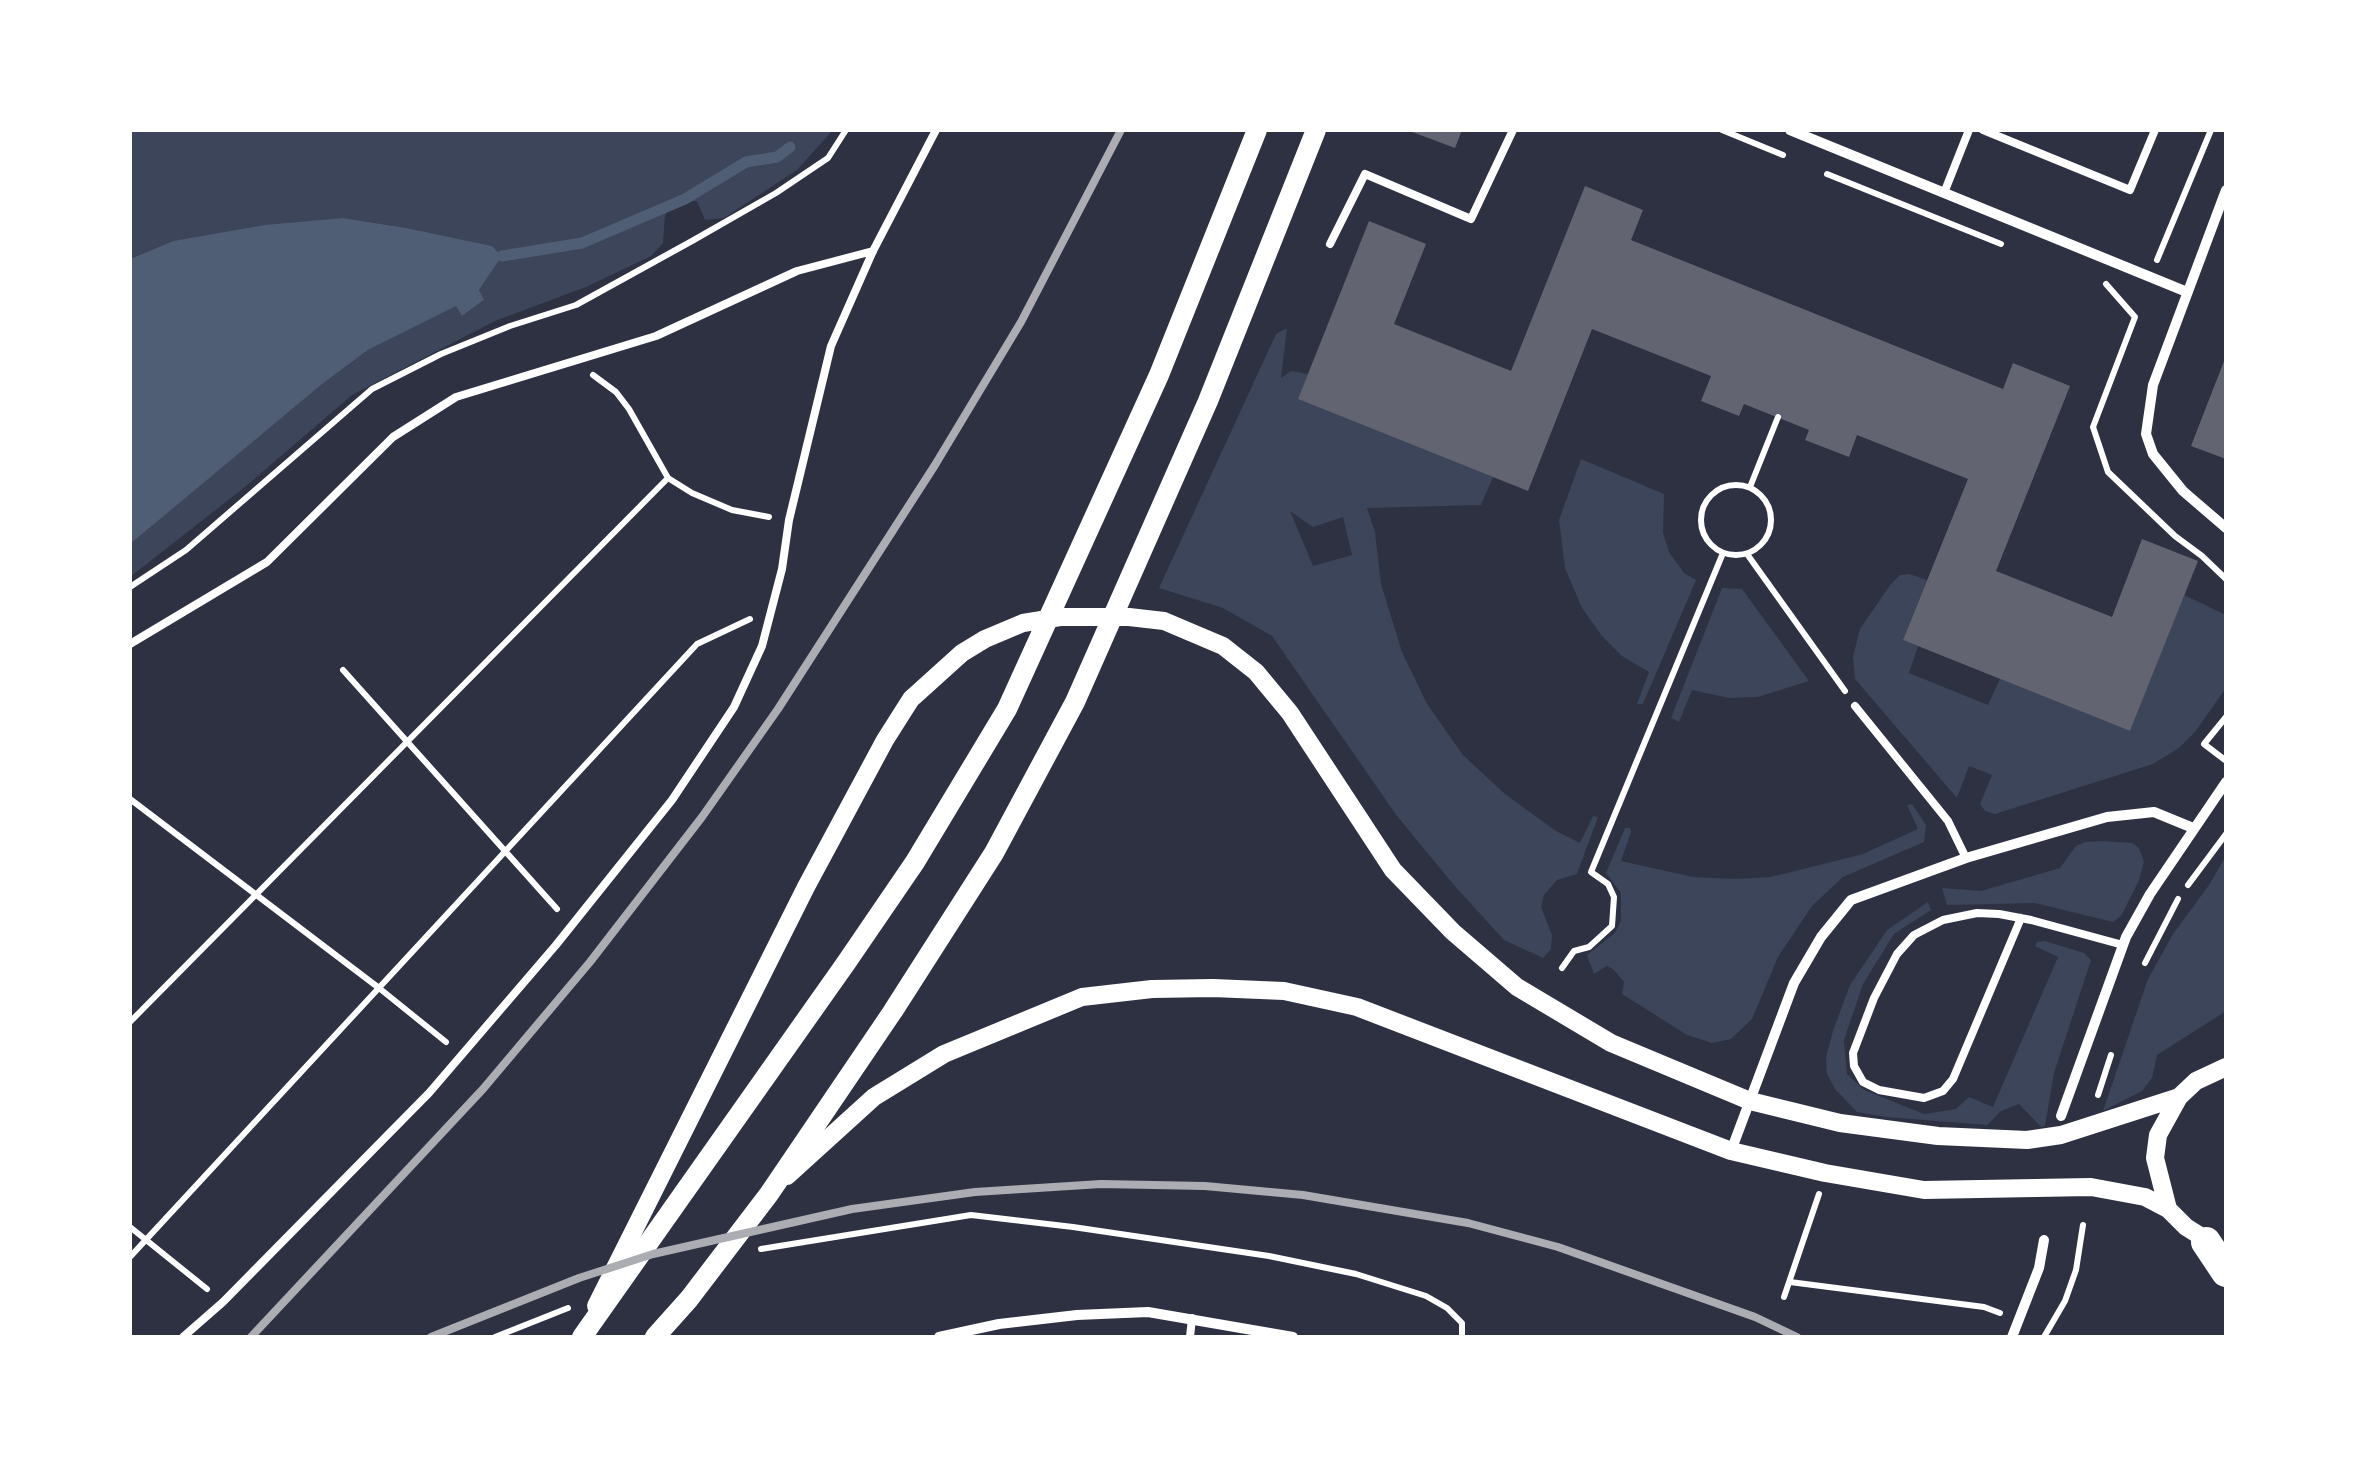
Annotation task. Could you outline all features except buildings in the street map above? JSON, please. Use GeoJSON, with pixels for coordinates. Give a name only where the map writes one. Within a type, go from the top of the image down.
{"type":"FeatureCollection","features":[{"type":"Feature","properties":{"kind":"highway"},"geometry":{"type":"LineString","coordinates":[[2216,1245],[2226,1272]]}},
{"type":"Feature","properties":{"kind":"main road"},"geometry":{"type":"LineString","coordinates":[[581,1337],[866,934],[1007,709],[1159,376],[1257,130]]}},
{"type":"Feature","properties":{"kind":"main road"},"geometry":{"type":"LineString","coordinates":[[655,1337],[689,1299],[768,1194],[893,1011],[994,853],[1075,702],[1208,402],[1316,130]]}},
{"type":"Feature","properties":{"kind":"street"},"geometry":{"type":"LineString","coordinates":[[1790,130],[2186,292]]}},
{"type":"Feature","properties":{"kind":"street"},"geometry":{"type":"LineString","coordinates":[[2226,190],[2153,385],[2146,434],[2153,454],[2173,479],[2226,528]]}},
{"type":"Feature","properties":{"kind":"street"},"geometry":{"type":"LineString","coordinates":[[581,1337],[806,887],[885,740],[911,699],[933,676],[962,653],[1023,623],[1094,616],[1146,619],[1190,630],[1223,646],[1256,672],[1290,714],[1393,870],[1453,932],[1518,987],[1611,1043],[1750,1101],[1840,1123],[1938,1136],[2027,1140],[2061,1135],[2179,1097]]}},
{"type":"Feature","properties":{"kind":"street"},"geometry":{"type":"LineString","coordinates":[[2061,1116],[2123,945],[2150,894],[2226,782]]}},
{"type":"Feature","properties":{"kind":"street"},"geometry":{"type":"LineString","coordinates":[[1732,1151],[1794,983],[1820,937],[1851,900],[1966,858],[2107,817],[2154,812],[2194,828]]}},
{"type":"Feature","properties":{"kind":"street"},"geometry":{"type":"LineString","coordinates":[[768,1194],[874,1097],[944,1054],[1082,997],[1152,989],[1284,991],[1357,1007],[1732,1151],[1825,1173],[1924,1190],[2091,1187],[2145,1198],[2168,1209],[2216,1245]]}},
{"type":"Feature","properties":{"kind":"street"},"geometry":{"type":"LineString","coordinates":[[2168,1209],[2155,1158],[2158,1136],[2179,1097],[2196,1080],[2226,1067]]}},
{"type":"Feature","properties":{"kind":"street"},"geometry":{"type":"LineString","coordinates":[[2012,1337],[2040,1268],[2044,1240]]}},
{"type":"Feature","properties":{"kind":"street"},"geometry":{"type":"LineString","coordinates":[[939,1337],[999,1324],[1148,1312],[1293,1337]]}},
{"type":"Feature","properties":{"kind":"lane"},"geometry":{"type":"LineString","coordinates":[[184,1337],[224,1302],[429,1094],[672,800],[734,708],[762,646],[831,346],[873,252],[936,130]]}},
{"type":"Feature","properties":{"kind":"lane"},"geometry":{"type":"LineString","coordinates":[[1330,244],[1365,174],[1471,219],[1513,130]]}},
{"type":"Feature","properties":{"kind":"lane"},"geometry":{"type":"LineString","coordinates":[[1944,192],[1969,130]]}},
{"type":"Feature","properties":{"kind":"lane"},"geometry":{"type":"LineString","coordinates":[[1982,130],[2130,190],[2155,130]]}},
{"type":"Feature","properties":{"kind":"lane"},"geometry":{"type":"LineString","coordinates":[[130,644],[266,562],[393,436],[456,397],[656,336],[797,270],[873,252]]}},
{"type":"Feature","properties":{"kind":"lane"},"geometry":{"type":"LineString","coordinates":[[1855,706],[1948,821],[1966,858]]}},
{"type":"Feature","properties":{"kind":"lane"},"geometry":{"type":"LineString","coordinates":[[2021,918],[1953,1078],[1943,1091],[1924,1098],[1879,1090],[1863,1082],[1854,1066],[1853,1053],[1874,998],[1897,954],[1914,935],[1943,920],[1976,914],[2021,918],[2123,945]]}},
{"type":"Feature","properties":{"kind":"lane"},"geometry":{"type":"LineString","coordinates":[[1190,1337],[1192,1318]]}},
{"type":"Feature","properties":{"kind":"path"},"geometry":{"type":"LineString","coordinates":[[130,587],[186,550],[372,389],[441,354],[576,304],[692,241],[828,158],[846,130]]}},
{"type":"Feature","properties":{"kind":"path"},"geometry":{"type":"LineString","coordinates":[[1722,130],[1788,157]]}},
{"type":"Feature","properties":{"kind":"path"},"geometry":{"type":"LineString","coordinates":[[2211,130],[2113,368],[2093,427],[2108,472],[2226,578]]}},
{"type":"Feature","properties":{"kind":"path"},"geometry":{"type":"LineString","coordinates":[[1820,171],[2003,245]]}},
{"type":"Feature","properties":{"kind":"path"},"geometry":{"type":"LineString","coordinates":[[2089,278],[2106,284],[2135,318]]}},
{"type":"Feature","properties":{"kind":"path"},"geometry":{"type":"LineString","coordinates":[[570,363],[616,392],[630,409],[668,478],[732,510],[790,520]]}},
{"type":"Feature","properties":{"kind":"path"},"geometry":{"type":"LineString","coordinates":[[1750,488],[1778,418]]}},
{"type":"Feature","properties":{"kind":"path"},"geometry":{"type":"LineString","coordinates":[[130,1022],[668,478]]}},
{"type":"Feature","properties":{"kind":"path"},"geometry":{"type":"LineString","coordinates":[[1740,484],[1750,488],[1768,504],[1771,528],[1758,548],[1747,554],[1722,552],[1713,547],[1702,528],[1704,506],[1718,489],[1740,484]]}},
{"type":"Feature","properties":{"kind":"path"},"geometry":{"type":"LineString","coordinates":[[1562,968],[1574,951],[1590,947],[1612,926],[1614,897],[1608,884],[1591,872],[1722,552]]}},
{"type":"Feature","properties":{"kind":"path"},"geometry":{"type":"LineString","coordinates":[[1747,554],[1855,706]]}},
{"type":"Feature","properties":{"kind":"path"},"geometry":{"type":"LineString","coordinates":[[130,1257],[698,644],[741,622],[770,614]]}},
{"type":"Feature","properties":{"kind":"path"},"geometry":{"type":"LineString","coordinates":[[344,670],[572,925]]}},
{"type":"Feature","properties":{"kind":"path"},"geometry":{"type":"LineString","coordinates":[[2226,717],[2204,744],[2226,761]]}},
{"type":"Feature","properties":{"kind":"path"},"geometry":{"type":"LineString","coordinates":[[130,799],[380,988],[461,1055]]}},
{"type":"Feature","properties":{"kind":"path"},"geometry":{"type":"LineString","coordinates":[[2141,974],[2176,902],[2226,834]]}},
{"type":"Feature","properties":{"kind":"path"},"geometry":{"type":"LineString","coordinates":[[2097,1100],[2112,1054]]}},
{"type":"Feature","properties":{"kind":"path"},"geometry":{"type":"LineString","coordinates":[[1784,1297],[1820,1190]]}},
{"type":"Feature","properties":{"kind":"path"},"geometry":{"type":"LineString","coordinates":[[848,1233],[971,1215],[1269,1256],[1356,1274],[1426,1296],[1462,1323],[1462,1337]]}},
{"type":"Feature","properties":{"kind":"path"},"geometry":{"type":"LineString","coordinates":[[2044,1337],[2065,1300],[2076,1270],[2083,1225]]}},
{"type":"Feature","properties":{"kind":"path"},"geometry":{"type":"LineString","coordinates":[[130,1227],[224,1302]]}},
{"type":"Feature","properties":{"kind":"path"},"geometry":{"type":"LineString","coordinates":[[1790,1282],[2000,1312]]}},
{"type":"Feature","properties":{"kind":"shaded area"},"geometry":{"type":"Polygon","coordinates":[[[130,130],[833,130],[797,170],[724,218],[705,220],[697,201],[677,202],[665,215],[663,243],[651,256],[586,287],[495,321],[352,395],[245,487],[130,577],[130,544],[368,350],[457,305],[462,316],[483,301],[479,290],[502,256],[492,246],[343,218],[173,241],[130,259],[130,130]]]}},
{"type":"Feature","properties":{"kind":"shaded area"},"geometry":{"type":"Polygon","coordinates":[[[343,218],[492,246],[502,256],[479,290],[484,300],[462,316],[456,306],[368,350],[130,544],[130,259],[173,241],[265,225],[343,218]]]}},
{"type":"Feature","properties":{"kind":"shaded area"},"geometry":{"type":"Polygon","coordinates":[[[1287,328],[1281,378],[1291,371],[1308,374],[1299,399],[1493,477],[1481,505],[1367,508],[1375,532],[1381,584],[1402,652],[1427,704],[1463,755],[1505,794],[1556,831],[1580,843],[1593,816],[1598,817],[1577,874],[1557,880],[1544,895],[1541,907],[1552,935],[1551,949],[1543,958],[1504,940],[1453,884],[1397,816],[1272,636],[1223,608],[1159,588],[1276,334],[1287,328]],[[1290,511],[1313,566],[1352,555],[1343,517],[1313,527],[1290,511]]]}},
{"type":"Feature","properties":{"kind":"shaded area"},"geometry":{"type":"Polygon","coordinates":[[[1581,459],[1664,494],[1663,533],[1669,552],[1684,573],[1696,580],[1643,704],[1637,704],[1649,672],[1622,656],[1602,636],[1582,608],[1565,568],[1559,520],[1581,459]]]}},
{"type":"Feature","properties":{"kind":"shaded area"},"geometry":{"type":"Polygon","coordinates":[[[1900,575],[1927,580],[1903,640],[1918,646],[1909,673],[1988,705],[2000,679],[2130,731],[2184,595],[2226,615],[2226,688],[2195,732],[2179,748],[2153,764],[1995,814],[1985,811],[1980,804],[1992,775],[1969,766],[1957,798],[1855,679],[1853,657],[1860,629],[1890,585],[1900,575]]]}},
{"type":"Feature","properties":{"kind":"shaded area"},"geometry":{"type":"Polygon","coordinates":[[[1722,588],[1742,589],[1809,681],[1758,697],[1729,698],[1692,690],[1679,722],[1671,718],[1722,588]]]}},
{"type":"Feature","properties":{"kind":"shaded area"},"geometry":{"type":"Polygon","coordinates":[[[1912,804],[1926,825],[1924,842],[1843,877],[1812,906],[1778,957],[1752,1019],[1731,1039],[1712,1043],[1687,1035],[1622,994],[1624,982],[1613,969],[1607,966],[1594,974],[1587,955],[1615,933],[1621,920],[1621,893],[1606,873],[1625,828],[1631,832],[1621,861],[1693,877],[1771,877],[1863,854],[1918,829],[1907,805],[1912,804]]]}},
{"type":"Feature","properties":{"kind":"shaded area"},"geometry":{"type":"Polygon","coordinates":[[[2102,841],[2133,843],[2144,862],[2121,916],[2113,922],[2035,903],[1947,905],[1942,888],[1981,891],[2060,868],[2076,846],[2102,841]]]}},
{"type":"Feature","properties":{"kind":"shaded area"},"geometry":{"type":"Polygon","coordinates":[[[2226,856],[2226,1011],[2157,1055],[2152,1078],[2142,1091],[2103,1111],[2148,979],[2226,856]]]}},
{"type":"Feature","properties":{"kind":"shaded area"},"geometry":{"type":"Polygon","coordinates":[[[1928,902],[1931,910],[1894,934],[1863,984],[1844,1040],[1847,1074],[1864,1090],[1924,1114],[1956,1109],[1969,1097],[1993,1107],[2058,957],[2035,946],[2045,941],[2084,953],[2091,960],[2054,1073],[2045,1126],[2041,1127],[2019,1104],[2001,1111],[1987,1125],[1857,1112],[1835,1089],[1827,1074],[1826,1057],[1850,985],[1887,930],[1928,902]]]}},
{"type":"Feature","properties":{"kind":"waterway"},"geometry":{"type":"LineString","coordinates":[[502,256],[582,243],[685,199],[746,162],[777,157],[790,147]]}},
{"type":"Feature","properties":{"kind":"railway"},"geometry":{"type":"LineString","coordinates":[[251,1337],[483,1089],[590,962],[702,817],[778,709],[935,465],[1021,322],[1121,130]]}},
{"type":"Feature","properties":{"kind":"railway"},"geometry":{"type":"LineString","coordinates":[[431,1337],[579,1278],[653,1254],[852,1209],[975,1192],[1101,1184],[1205,1186],[1303,1195],[1468,1223],[1558,1247],[1755,1317],[1797,1337]]}}]}
